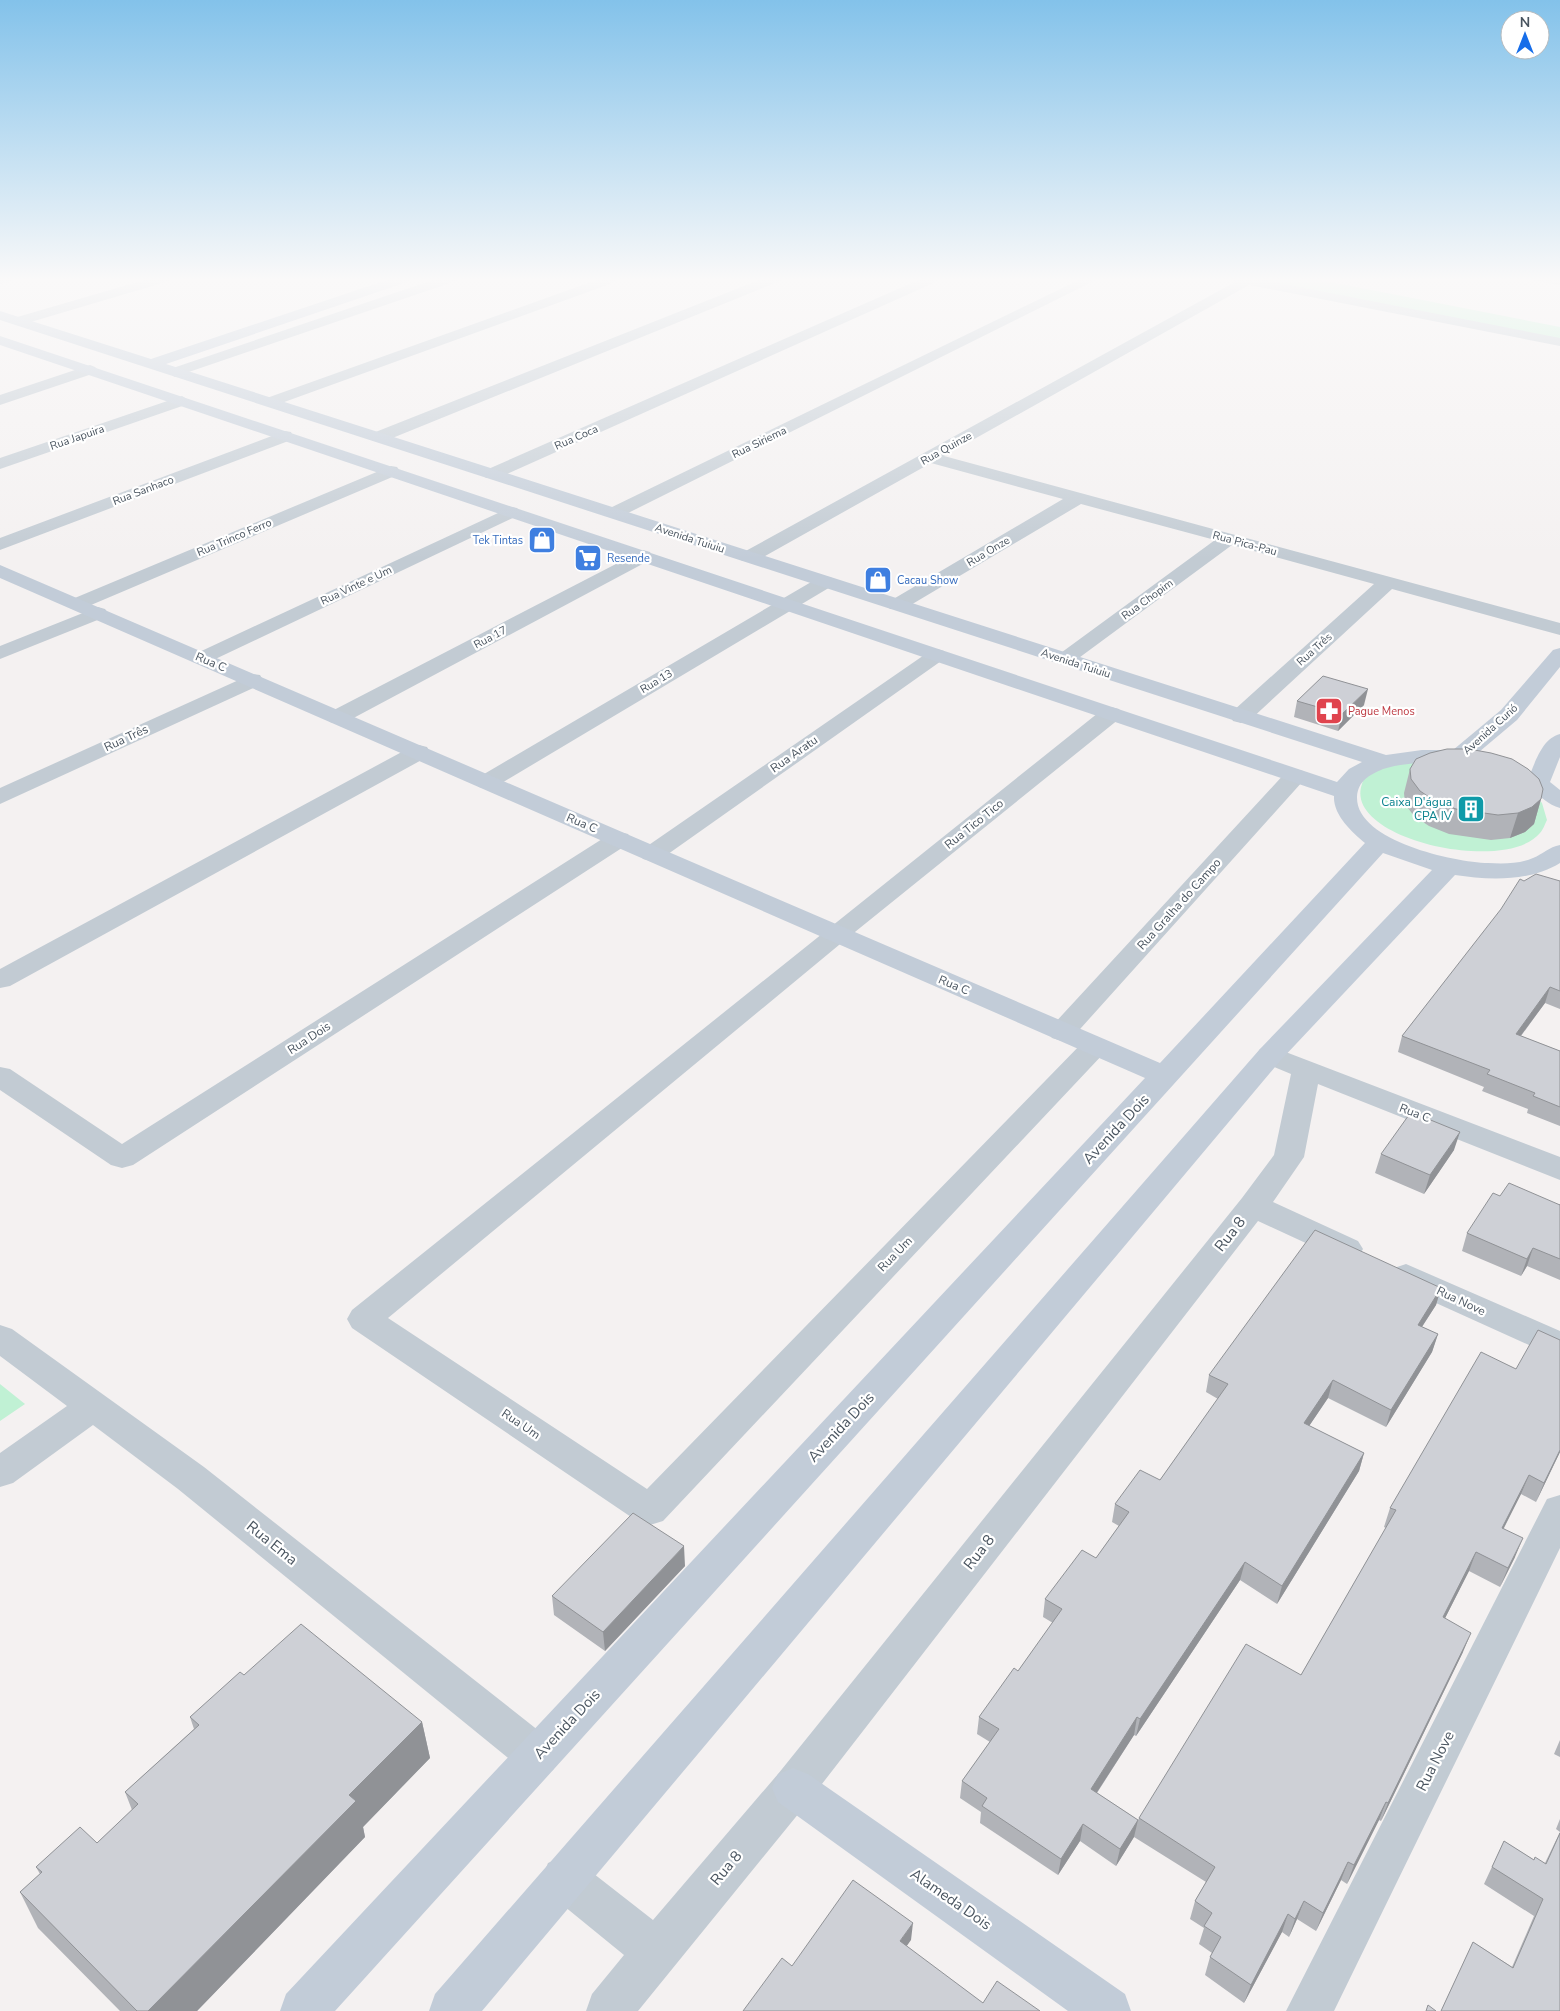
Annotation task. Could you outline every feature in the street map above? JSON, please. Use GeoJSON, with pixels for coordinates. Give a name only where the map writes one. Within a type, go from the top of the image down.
{"type":"FeatureCollection","features":[{"type":"Feature","properties":{"kind":"main road"},"geometry":{"type":"LineString","coordinates":[[95,372],[1345,792]]}},
{"type":"Feature","properties":{"kind":"main road","name":"Avenida Tuiuiu"},"geometry":{"type":"LineString","coordinates":[[175,372],[1380,761]]}},
{"type":"Feature","properties":{"kind":"main road","name":"Rua C"},"geometry":{"type":"LineString","coordinates":[[0,571],[1165,1076]]}},
{"type":"Feature","properties":{"kind":"main road","name":"Avenida Curió"},"geometry":{"type":"LineString","coordinates":[[1459,757],[1509,715],[1560,654]]}},
{"type":"Feature","properties":{"kind":"main road"},"geometry":{"type":"LineString","coordinates":[[1538,784],[1550,754],[1560,741]]}},
{"type":"Feature","properties":{"kind":"main road"},"geometry":{"type":"LineString","coordinates":[[1560,801],[1538,784],[1514,772],[1488,763],[1459,757],[1413,756],[1380,761],[1363,769],[1351,780],[1345,792],[1347,809],[1359,826],[1380,842],[1412,857],[1448,867],[1479,871],[1509,870],[1535,865],[1560,852]]}},
{"type":"Feature","properties":{"kind":"main road","name":"Avenida Dois"},"geometry":{"type":"LineString","coordinates":[[303,2011],[1380,842]]}},
{"type":"Feature","properties":{"kind":"main road"},"geometry":{"type":"LineString","coordinates":[[1535,865],[1560,869]]}},
{"type":"Feature","properties":{"kind":"main road"},"geometry":{"type":"LineString","coordinates":[[452,2011],[1270,1054],[1448,867]]}},
{"type":"Feature","properties":{"kind":"main road","name":"Alameda Dois"},"geometry":{"type":"LineString","coordinates":[[793,1788],[1108,2011]]}},
{"type":"Feature","properties":{"kind":"street"},"geometry":{"type":"LineString","coordinates":[[0,400],[84,372]]}},
{"type":"Feature","properties":{"kind":"street"},"geometry":{"type":"LineString","coordinates":[[270,402],[353,372]]}},
{"type":"Feature","properties":{"kind":"street"},"geometry":{"type":"LineString","coordinates":[[379,438],[543,372]]}},
{"type":"Feature","properties":{"kind":"street","name":"Rua Coca"},"geometry":{"type":"LineString","coordinates":[[492,474],[722,372]]}},
{"type":"Feature","properties":{"kind":"street","name":"Rua Siriema"},"geometry":{"type":"LineString","coordinates":[[614,513],[902,372]]}},
{"type":"Feature","properties":{"kind":"street","name":"Rua Quinze"},"geometry":{"type":"LineString","coordinates":[[750,557],[1079,372]]}},
{"type":"Feature","properties":{"kind":"street","name":"Rua Japuira"},"geometry":{"type":"LineString","coordinates":[[0,464],[182,401]]}},
{"type":"Feature","properties":{"kind":"street","name":"Rua Sanhaco"},"geometry":{"type":"LineString","coordinates":[[0,544],[285,436]]}},
{"type":"Feature","properties":{"kind":"street","name":"Rua Pica-Pau"},"geometry":{"type":"LineString","coordinates":[[930,457],[1560,629]]}},
{"type":"Feature","properties":{"kind":"street","name":"Rua Trinco Ferro"},"geometry":{"type":"LineString","coordinates":[[77,604],[390,471]]}},
{"type":"Feature","properties":{"kind":"street","name":"Rua Onze"},"geometry":{"type":"LineString","coordinates":[[897,605],[1079,497]]}},
{"type":"Feature","properties":{"kind":"street","name":"Rua Vinte e Um"},"geometry":{"type":"LineString","coordinates":[[202,658],[511,512]]}},
{"type":"Feature","properties":{"kind":"street","name":"Rua Chopim"},"geometry":{"type":"LineString","coordinates":[[1064,659],[1230,538]]}},
{"type":"Feature","properties":{"kind":"street","name":"Rua 17"},"geometry":{"type":"LineString","coordinates":[[338,717],[643,556]]}},
{"type":"Feature","properties":{"kind":"street","name":"Rua 13"},"geometry":{"type":"LineString","coordinates":[[487,782],[825,582]]}},
{"type":"Feature","properties":{"kind":"street","name":"Rua Três"},"geometry":{"type":"LineString","coordinates":[[1241,716],[1388,582]]}},
{"type":"Feature","properties":{"kind":"street"},"geometry":{"type":"LineString","coordinates":[[0,653],[98,613]]}},
{"type":"Feature","properties":{"kind":"street","name":"Rua Aratu"},"geometry":{"type":"LineString","coordinates":[[652,854],[937,655]]}},
{"type":"Feature","properties":{"kind":"street","name":"Rua Três"},"geometry":{"type":"LineString","coordinates":[[0,797],[252,680]]}},
{"type":"Feature","properties":{"kind":"street","name":"Rua Tico Tico"},"geometry":{"type":"LineString","coordinates":[[836,934],[1111,714]]}},
{"type":"Feature","properties":{"kind":"street"},"geometry":{"type":"LineString","coordinates":[[0,980],[419,752]]}},
{"type":"Feature","properties":{"kind":"street","name":"Rua Gralha do Campo"},"geometry":{"type":"LineString","coordinates":[[1062,1032],[1295,776]]}},
{"type":"Feature","properties":{"kind":"street","name":"Rua Dois"},"geometry":{"type":"LineString","coordinates":[[0,1076],[122,1158],[619,839]]}},
{"type":"Feature","properties":{"kind":"street","name":"Rua Um"},"geometry":{"type":"LineString","coordinates":[[836,934],[364,1319],[650,1510],[1095,1046]]}},
{"type":"Feature","properties":{"kind":"street","name":"Rua C"},"geometry":{"type":"LineString","coordinates":[[1270,1054],[1306,1071],[1560,1169]]}},
{"type":"Feature","properties":{"kind":"street","name":"Rua 8"},"geometry":{"type":"LineString","coordinates":[[609,2011],[656,1951],[793,1788],[1253,1206],[1289,1157],[1306,1071]]}},
{"type":"Feature","properties":{"kind":"street","name":"Rua Nove"},"geometry":{"type":"LineString","coordinates":[[1253,1206],[1560,1346]]}},
{"type":"Feature","properties":{"kind":"street","name":"Rua Ema"},"geometry":{"type":"LineString","coordinates":[[0,1338],[191,1478],[538,1756]]}},
{"type":"Feature","properties":{"kind":"street"},"geometry":{"type":"LineString","coordinates":[[0,1472],[94,1406]]}},
{"type":"Feature","properties":{"kind":"street","name":"Rua Nove"},"geometry":{"type":"LineString","coordinates":[[1309,2011],[1560,1510]]}},
{"type":"Feature","properties":{"kind":"street"},"geometry":{"type":"LineString","coordinates":[[564,1878],[656,1951]]}},
{"type":"Feature","properties":{"kind":"green space"},"geometry":{"type":"Polygon","coordinates":[[[1421,757],[1528,788],[1542,803],[1547,820],[1542,830],[1522,845],[1495,851],[1463,850],[1431,845],[1401,835],[1377,821],[1363,804],[1362,784],[1366,777],[1372,771],[1392,762],[1421,757]]]}},
{"type":"Feature","properties":{"kind":"green space"},"geometry":{"type":"Polygon","coordinates":[[[0,1384],[25,1404],[0,1421],[0,1384]]]}},
{"type":"Feature","properties":{"kind":"building"},"geometry":{"type":"Polygon","coordinates":[[[1323,676],[1368,689],[1342,714],[1297,701],[1323,676]]]}},
{"type":"Feature","properties":{"kind":"building"},"geometry":{"type":"Polygon","coordinates":[[[1447,749],[1469,749],[1512,759],[1539,779],[1543,789],[1541,799],[1532,807],[1518,813],[1498,815],[1456,809],[1435,801],[1420,791],[1411,779],[1410,769],[1416,759],[1447,749]]]}},
{"type":"Feature","properties":{"kind":"building"},"geometry":{"type":"Polygon","coordinates":[[[1536,874],[1560,881],[1560,991],[1550,987],[1516,1034],[1560,1051],[1560,1107],[1533,1096],[1535,1093],[1487,1074],[1490,1070],[1402,1036],[1501,909],[1520,879],[1524,881],[1536,874]]]}},
{"type":"Feature","properties":{"kind":"building"},"geometry":{"type":"Polygon","coordinates":[[[1411,1112],[1460,1132],[1430,1175],[1381,1154],[1411,1112]]]}},
{"type":"Feature","properties":{"kind":"building"},"geometry":{"type":"Polygon","coordinates":[[[1509,1183],[1560,1205],[1560,1259],[1533,1248],[1527,1259],[1467,1233],[1493,1193],[1500,1196],[1509,1183]]]}},
{"type":"Feature","properties":{"kind":"building"},"geometry":{"type":"Polygon","coordinates":[[[1315,1230],[1441,1288],[1418,1325],[1438,1334],[1391,1410],[1333,1380],[1304,1423],[1364,1453],[1282,1586],[1245,1562],[1140,1719],[1137,1717],[1091,1789],[1138,1820],[1120,1849],[1083,1824],[1061,1859],[982,1806],[987,1798],[962,1781],[999,1729],[979,1717],[1014,1668],[1018,1671],[1062,1609],[1045,1599],[1082,1550],[1096,1558],[1129,1512],[1115,1504],[1140,1470],[1160,1480],[1228,1384],[1209,1375],[1315,1230]]]}},
{"type":"Feature","properties":{"kind":"building"},"geometry":{"type":"Polygon","coordinates":[[[1538,1330],[1560,1340],[1560,1450],[1544,1483],[1529,1475],[1502,1528],[1523,1538],[1508,1568],[1476,1552],[1443,1617],[1471,1633],[1388,1803],[1386,1802],[1354,1865],[1348,1862],[1323,1913],[1304,1901],[1295,1919],[1288,1914],[1251,1985],[1210,1957],[1221,1937],[1204,1926],[1212,1913],[1195,1901],[1215,1867],[1139,1818],[1246,1644],[1301,1675],[1396,1510],[1390,1508],[1481,1352],[1516,1369],[1538,1330]]]}},
{"type":"Feature","properties":{"kind":"building"},"geometry":{"type":"Polygon","coordinates":[[[633,1513],[684,1546],[603,1632],[552,1596],[633,1513]]]}},
{"type":"Feature","properties":{"kind":"building"},"geometry":{"type":"Polygon","coordinates":[[[301,1624],[422,1722],[349,1795],[356,1801],[148,2011],[137,2011],[20,1892],[42,1872],[36,1867],[80,1827],[97,1843],[138,1804],[125,1792],[199,1725],[190,1717],[240,1672],[244,1675],[301,1624]]]}},
{"type":"Feature","properties":{"kind":"building"},"geometry":{"type":"Polygon","coordinates":[[[1560,1833],[1560,2011],[1441,2011],[1473,1942],[1513,1968],[1543,1899],[1492,1867],[1504,1841],[1534,1860],[1535,1857],[1546,1864],[1560,1833]]]}},
{"type":"Feature","properties":{"kind":"building"},"geometry":{"type":"Polygon","coordinates":[[[853,1880],[913,1923],[900,1941],[983,2003],[997,1981],[1040,2011],[743,2011],[782,1958],[792,1966],[853,1880]]]}},
{"type":"Feature","properties":{"kind":"building"},"geometry":{"type":"Polygon","coordinates":[[[1428,2005],[1436,2011],[1426,2011],[1428,2005]]]}},
{"type":"Feature","properties":{"kind":"place","name":"Tek Tintas"},"geometry":{"type":"Point","coordinates":[542,540]}},
{"type":"Feature","properties":{"kind":"place","name":"Resende"},"geometry":{"type":"Point","coordinates":[588,558]}},
{"type":"Feature","properties":{"kind":"place","name":"Cacau Show"},"geometry":{"type":"Point","coordinates":[878,580]}},
{"type":"Feature","properties":{"kind":"place","name":"Pague Menos"},"geometry":{"type":"Point","coordinates":[1329,711]}},
{"type":"Feature","properties":{"kind":"place","name":"Caixa D'água CPA IV"},"geometry":{"type":"Point","coordinates":[1471,809]}}]}
